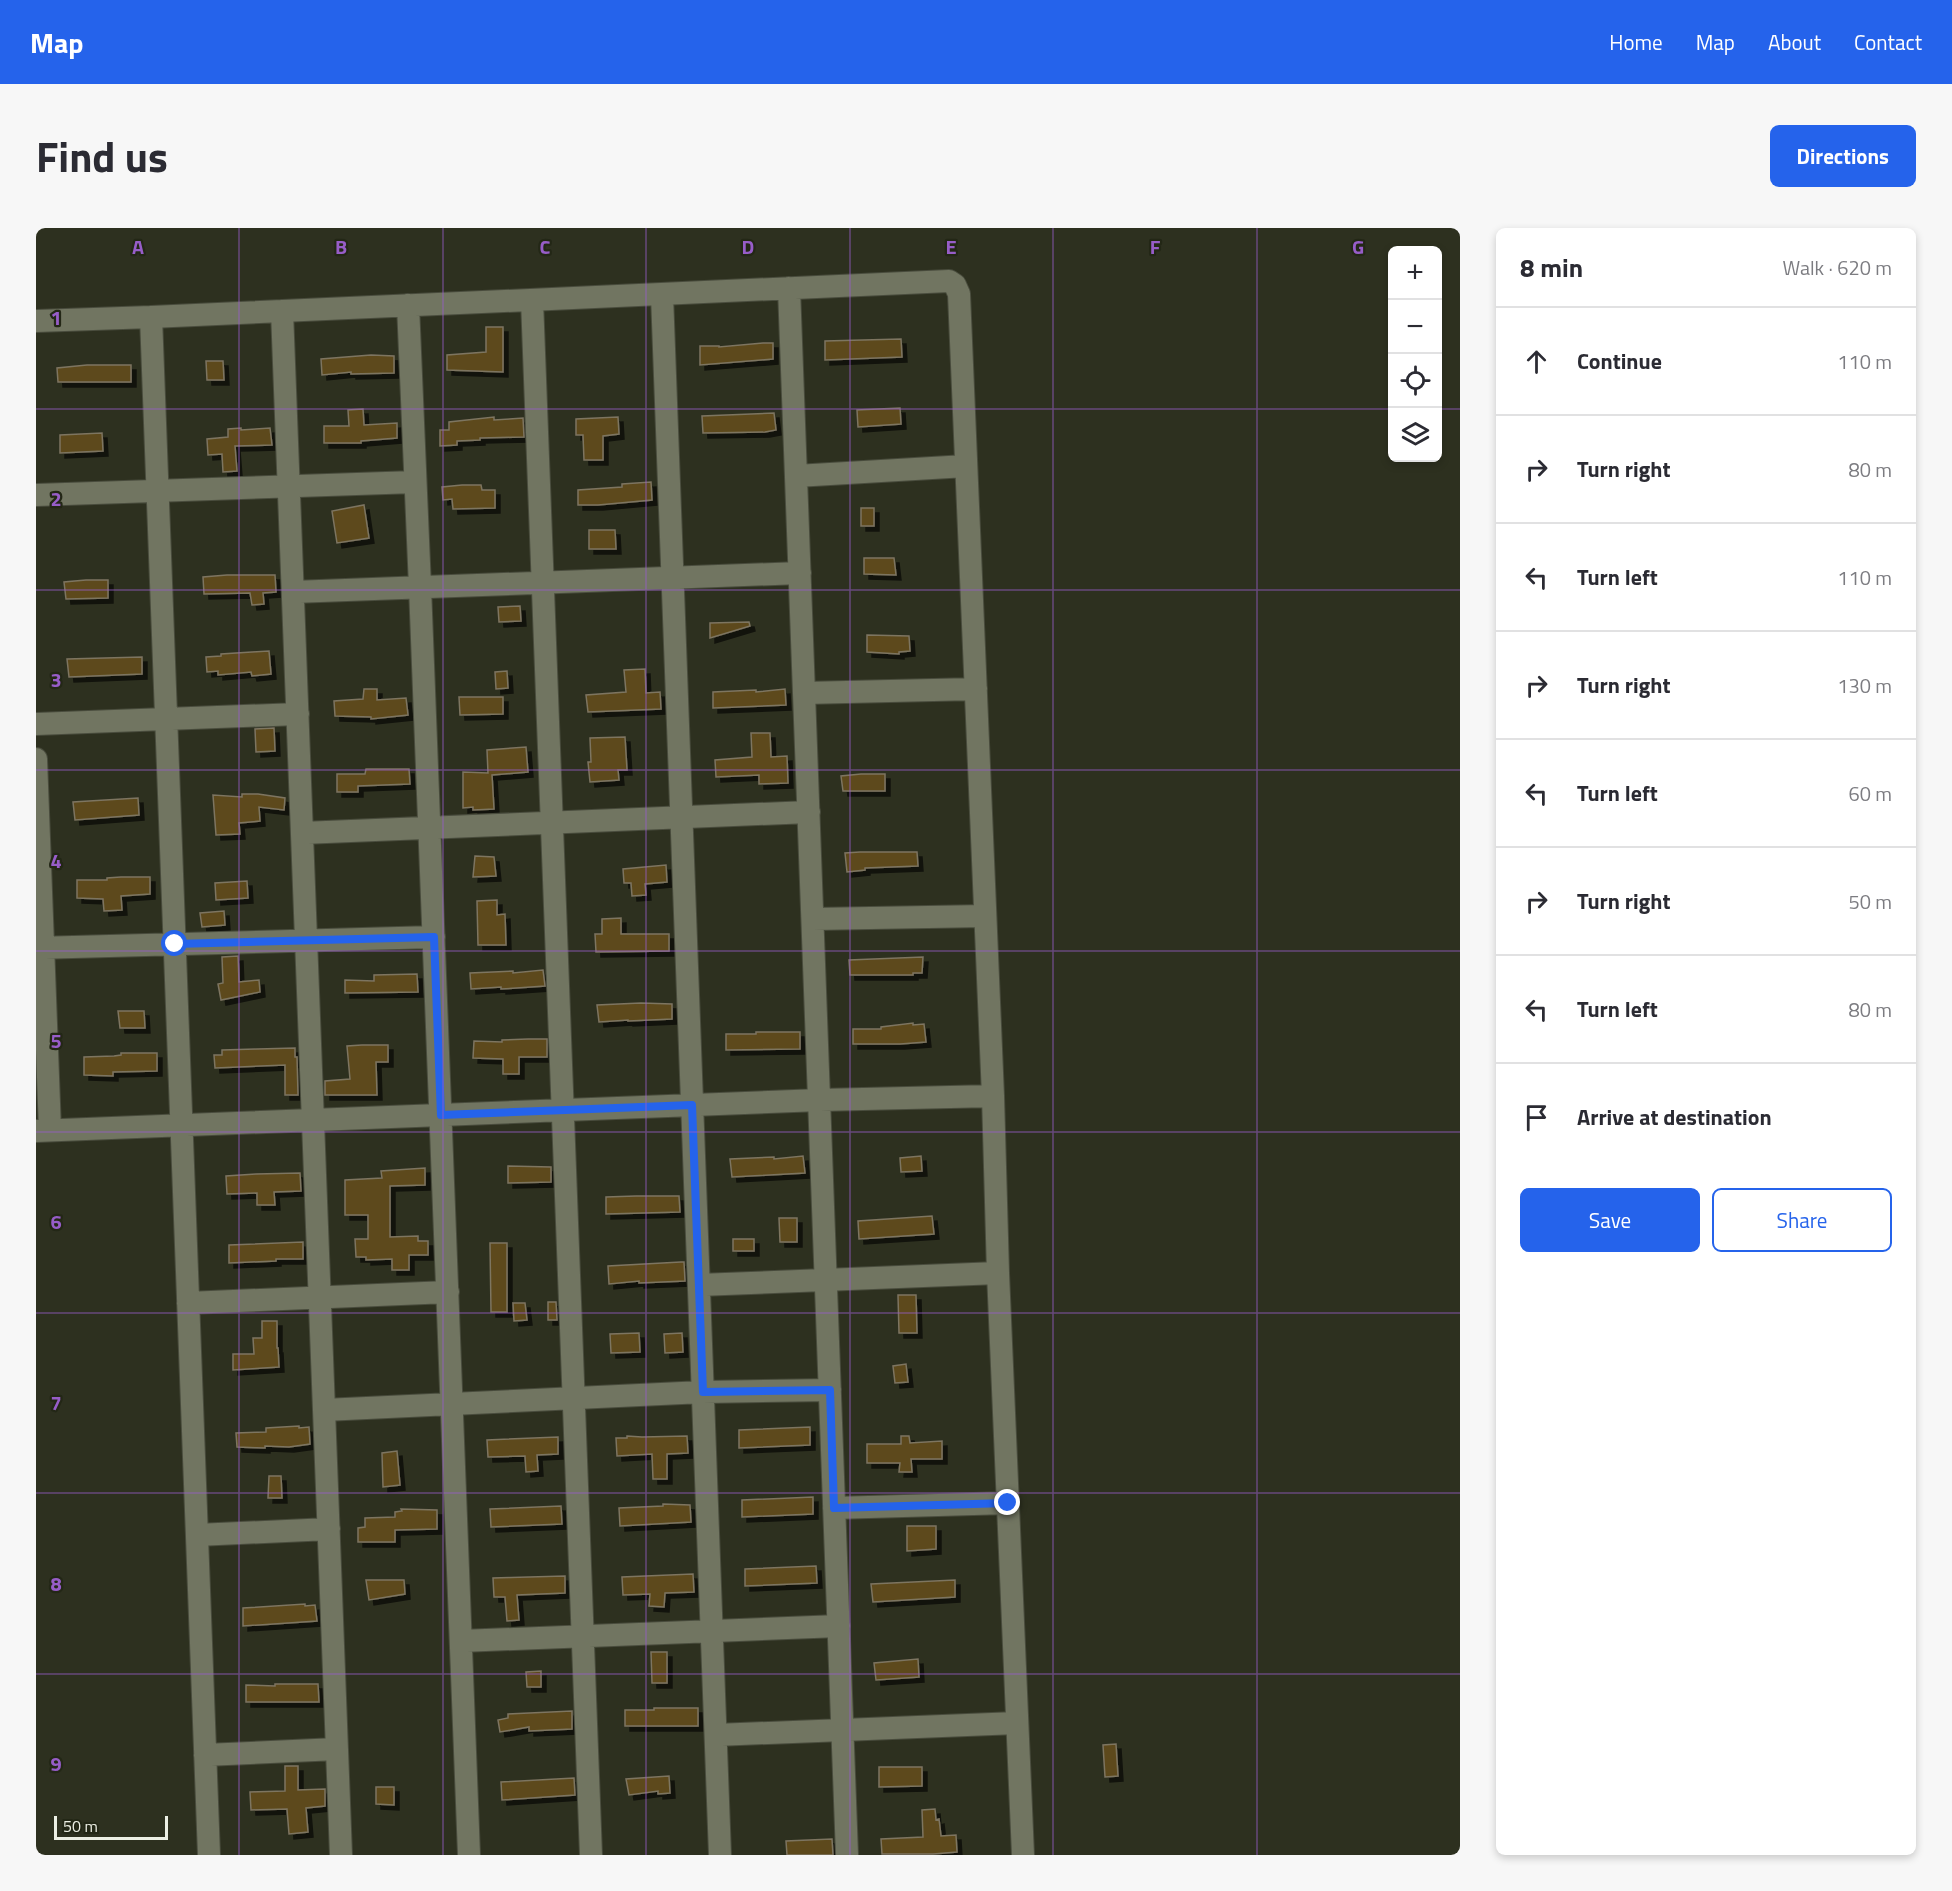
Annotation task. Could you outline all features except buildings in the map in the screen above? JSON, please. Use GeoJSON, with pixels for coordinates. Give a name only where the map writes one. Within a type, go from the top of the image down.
{"type":"FeatureCollection","features":[{"type":"Feature","properties":{"kind":"street"},"geometry":{"type":"LineString","coordinates":[[36,321],[950,281],[956,285],[959,294],[976,689],[1023,1855]]}},
{"type":"Feature","properties":{"kind":"street"},"geometry":{"type":"LineString","coordinates":[[789,288],[847,1855]]}},
{"type":"Feature","properties":{"kind":"street"},"geometry":{"type":"LineString","coordinates":[[662,295],[720,1855]]}},
{"type":"Feature","properties":{"kind":"street"},"geometry":{"type":"LineString","coordinates":[[532,300],[591,1855]]}},
{"type":"Feature","properties":{"kind":"street"},"geometry":{"type":"LineString","coordinates":[[408,305],[469,1855]]}},
{"type":"Feature","properties":{"kind":"street"},"geometry":{"type":"LineString","coordinates":[[282,311],[341,1855]]}},
{"type":"Feature","properties":{"kind":"street"},"geometry":{"type":"LineString","coordinates":[[151,317],[209,1855]]}},
{"type":"Feature","properties":{"kind":"street"},"geometry":{"type":"LineString","coordinates":[[796,476],[966,466]]}},
{"type":"Feature","properties":{"kind":"street"},"geometry":{"type":"LineString","coordinates":[[36,495],[415,482]]}},
{"type":"Feature","properties":{"kind":"street"},"geometry":{"type":"LineString","coordinates":[[293,592],[800,573]]}},
{"type":"Feature","properties":{"kind":"street"},"geometry":{"type":"LineString","coordinates":[[804,693],[976,689]]}},
{"type":"Feature","properties":{"kind":"street"},"geometry":{"type":"LineString","coordinates":[[36,724],[298,714]]}},
{"type":"Feature","properties":{"kind":"street"},"geometry":{"type":"LineString","coordinates":[[36,759],[43,1130],[819,1100],[993,1096]]}},
{"type":"Feature","properties":{"kind":"street"},"geometry":{"type":"LineString","coordinates":[[302,832],[809,812]]}},
{"type":"Feature","properties":{"kind":"street"},"geometry":{"type":"LineString","coordinates":[[813,920],[985,916]]}},
{"type":"Feature","properties":{"kind":"street"},"geometry":{"type":"LineString","coordinates":[[40,947],[434,937]]}},
{"type":"Feature","properties":{"kind":"street"},"geometry":{"type":"LineString","coordinates":[[699,1285],[998,1273]]}},
{"type":"Feature","properties":{"kind":"street"},"geometry":{"type":"LineString","coordinates":[[188,1303],[448,1292]]}},
{"type":"Feature","properties":{"kind":"street"},"geometry":{"type":"LineString","coordinates":[[324,1410],[703,1392],[830,1390]]}},
{"type":"Feature","properties":{"kind":"street"},"geometry":{"type":"LineString","coordinates":[[834,1508],[1008,1503]]}},
{"type":"Feature","properties":{"kind":"street"},"geometry":{"type":"LineString","coordinates":[[197,1535],[328,1529]]}},
{"type":"Feature","properties":{"kind":"street"},"geometry":{"type":"LineString","coordinates":[[461,1641],[839,1626]]}},
{"type":"Feature","properties":{"kind":"street"},"geometry":{"type":"LineString","coordinates":[[716,1735],[1017,1722]]}},
{"type":"Feature","properties":{"kind":"street"},"geometry":{"type":"LineString","coordinates":[[205,1755],[337,1749]]}},
{"type":"Feature","properties":{"kind":"route"},"geometry":{"type":"LineString","coordinates":[[175,944],[434,937],[441,1115],[692,1105],[703,1392],[830,1390],[834,1508],[1008,1503]]}}]}
